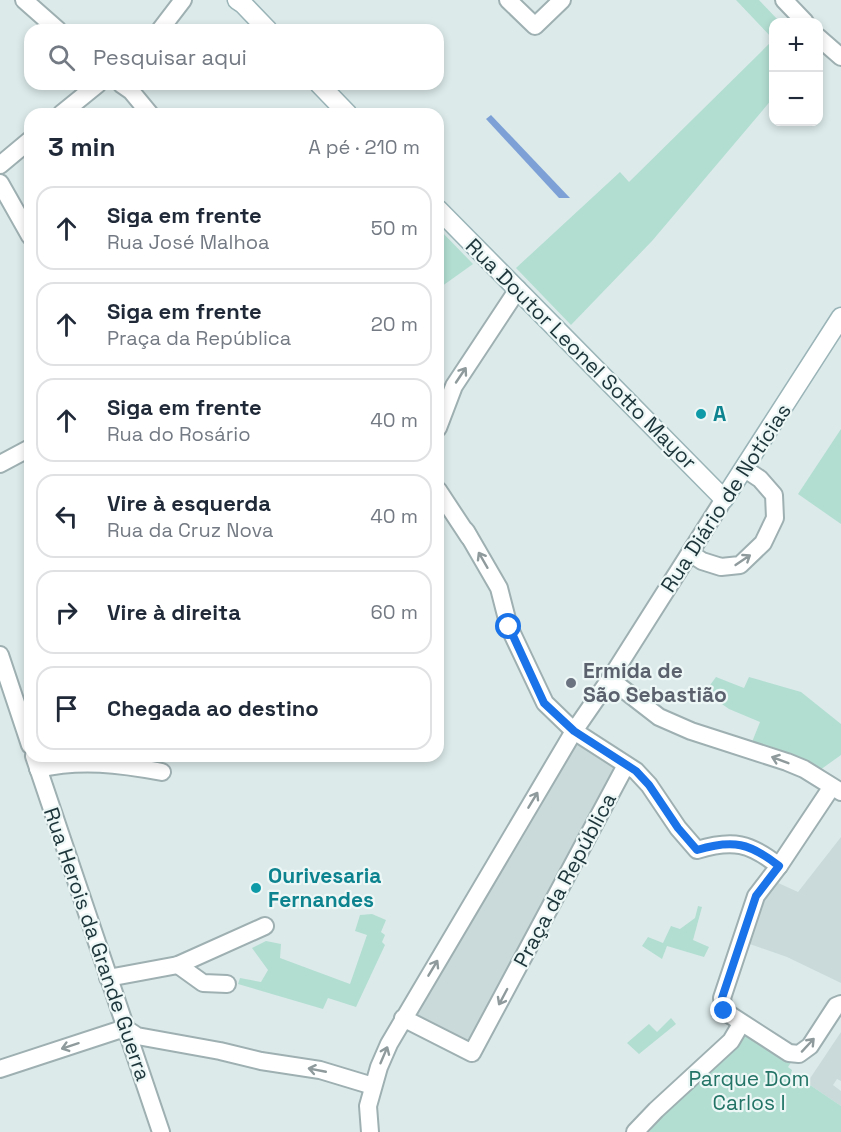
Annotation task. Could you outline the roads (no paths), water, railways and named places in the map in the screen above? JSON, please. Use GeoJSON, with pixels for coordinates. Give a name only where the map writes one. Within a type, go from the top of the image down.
{"type":"FeatureCollection","features":[{"type":"Feature","properties":{"kind":"main road"},"geometry":{"type":"LineString","coordinates":[[241,1],[262,24]]}},
{"type":"Feature","properties":{"kind":"main road"},"geometry":{"type":"LineString","coordinates":[[325,90],[342,108]]}},
{"type":"Feature","properties":{"kind":"main road","name":"Rua Doutor Leonel Sotto Mayor"},"geometry":{"type":"LineString","coordinates":[[444,215],[724,499]]}},
{"type":"Feature","properties":{"kind":"main road","name":"Rua Diário de Notícias"},"geometry":{"type":"LineString","coordinates":[[724,499],[841,317]]}},
{"type":"Feature","properties":{"kind":"street"},"geometry":{"type":"LineString","coordinates":[[24,0],[51,24]]}},
{"type":"Feature","properties":{"kind":"street"},"geometry":{"type":"LineString","coordinates":[[164,24],[182,0]]}},
{"type":"Feature","properties":{"kind":"street"},"geometry":{"type":"LineString","coordinates":[[508,0],[535,26],[562,0]]}},
{"type":"Feature","properties":{"kind":"street"},"geometry":{"type":"LineString","coordinates":[[784,0],[801,18]]}},
{"type":"Feature","properties":{"kind":"street"},"geometry":{"type":"LineString","coordinates":[[823,41],[841,57]]}},
{"type":"Feature","properties":{"kind":"street"},"geometry":{"type":"LineString","coordinates":[[68,108],[91,90]]}},
{"type":"Feature","properties":{"kind":"street"},"geometry":{"type":"LineString","coordinates":[[130,90],[145,108]]}},
{"type":"Feature","properties":{"kind":"street"},"geometry":{"type":"LineString","coordinates":[[0,165],[24,145]]}},
{"type":"Feature","properties":{"kind":"street"},"geometry":{"type":"LineString","coordinates":[[0,183],[24,225]]}},
{"type":"Feature","properties":{"kind":"street"},"geometry":{"type":"LineString","coordinates":[[444,412],[454,386],[518,289]]}},
{"type":"Feature","properties":{"kind":"street"},"geometry":{"type":"LineString","coordinates":[[0,464],[24,451]]}},
{"type":"Feature","properties":{"kind":"street"},"geometry":{"type":"LineString","coordinates":[[690,553],[702,561],[722,567],[740,565],[763,543],[775,518],[774,495],[760,479],[745,469]]}},
{"type":"Feature","properties":{"kind":"street"},"geometry":{"type":"LineString","coordinates":[[444,499],[468,534],[499,588],[509,627],[544,703],[574,731],[636,771],[697,850],[713,845],[733,843],[756,850],[774,871]]}},
{"type":"Feature","properties":{"kind":"street","name":"Rua Diário de Notícias"},"geometry":{"type":"LineString","coordinates":[[574,731],[610,679],[724,499]]}},
{"type":"Feature","properties":{"kind":"street"},"geometry":{"type":"LineString","coordinates":[[0,655],[24,727]]}},
{"type":"Feature","properties":{"kind":"street"},"geometry":{"type":"LineString","coordinates":[[610,679],[659,717],[691,731],[804,769],[836,790],[756,896],[722,998],[724,1011],[741,1024],[789,1053],[799,1054],[810,1046],[836,1006],[841,1004]]}},
{"type":"Feature","properties":{"kind":"street"},"geometry":{"type":"LineString","coordinates":[[370,1132],[368,1106],[385,1052],[574,731]]}},
{"type":"Feature","properties":{"kind":"street"},"geometry":{"type":"LineString","coordinates":[[36,762],[98,763],[162,772]]}},
{"type":"Feature","properties":{"kind":"street","name":"Rua Herois da Grande Guerra"},"geometry":{"type":"LineString","coordinates":[[36,762],[161,1132]]}},
{"type":"Feature","properties":{"kind":"street","name":"Praça da República"},"geometry":{"type":"LineString","coordinates":[[403,1018],[472,1053],[626,765]]}},
{"type":"Feature","properties":{"kind":"street"},"geometry":{"type":"LineString","coordinates":[[108,978],[178,965],[265,926]]}},
{"type":"Feature","properties":{"kind":"street"},"geometry":{"type":"LineString","coordinates":[[178,965],[203,983],[227,984]]}},
{"type":"Feature","properties":{"kind":"street"},"geometry":{"type":"LineString","coordinates":[[635,1132],[736,1036],[741,1024]]}},
{"type":"Feature","properties":{"kind":"street"},"geometry":{"type":"LineString","coordinates":[[0,1069],[125,1028],[137,1036],[261,1061],[320,1070],[374,1086]]}},
{"type":"Feature","properties":{"kind":"water"},"geometry":{"type":"Polygon","coordinates":[[[491,115],[570,198],[559,198],[486,119],[491,115]]]}},
{"type":"Feature","properties":{"kind":"place","name":"A"},"geometry":{"type":"Point","coordinates":[701,414]}},
{"type":"Feature","properties":{"kind":"place","name":"Ermida de São Sebastião"},"geometry":{"type":"Point","coordinates":[571,683]}},
{"type":"Feature","properties":{"kind":"place","name":"Ourivesaria Fernandes"},"geometry":{"type":"Point","coordinates":[256,888]}},
{"type":"Feature","properties":{"kind":"park label","name":"Parque Dom Carlos I"},"geometry":{"type":"Point","coordinates":[749,1091]}}]}
